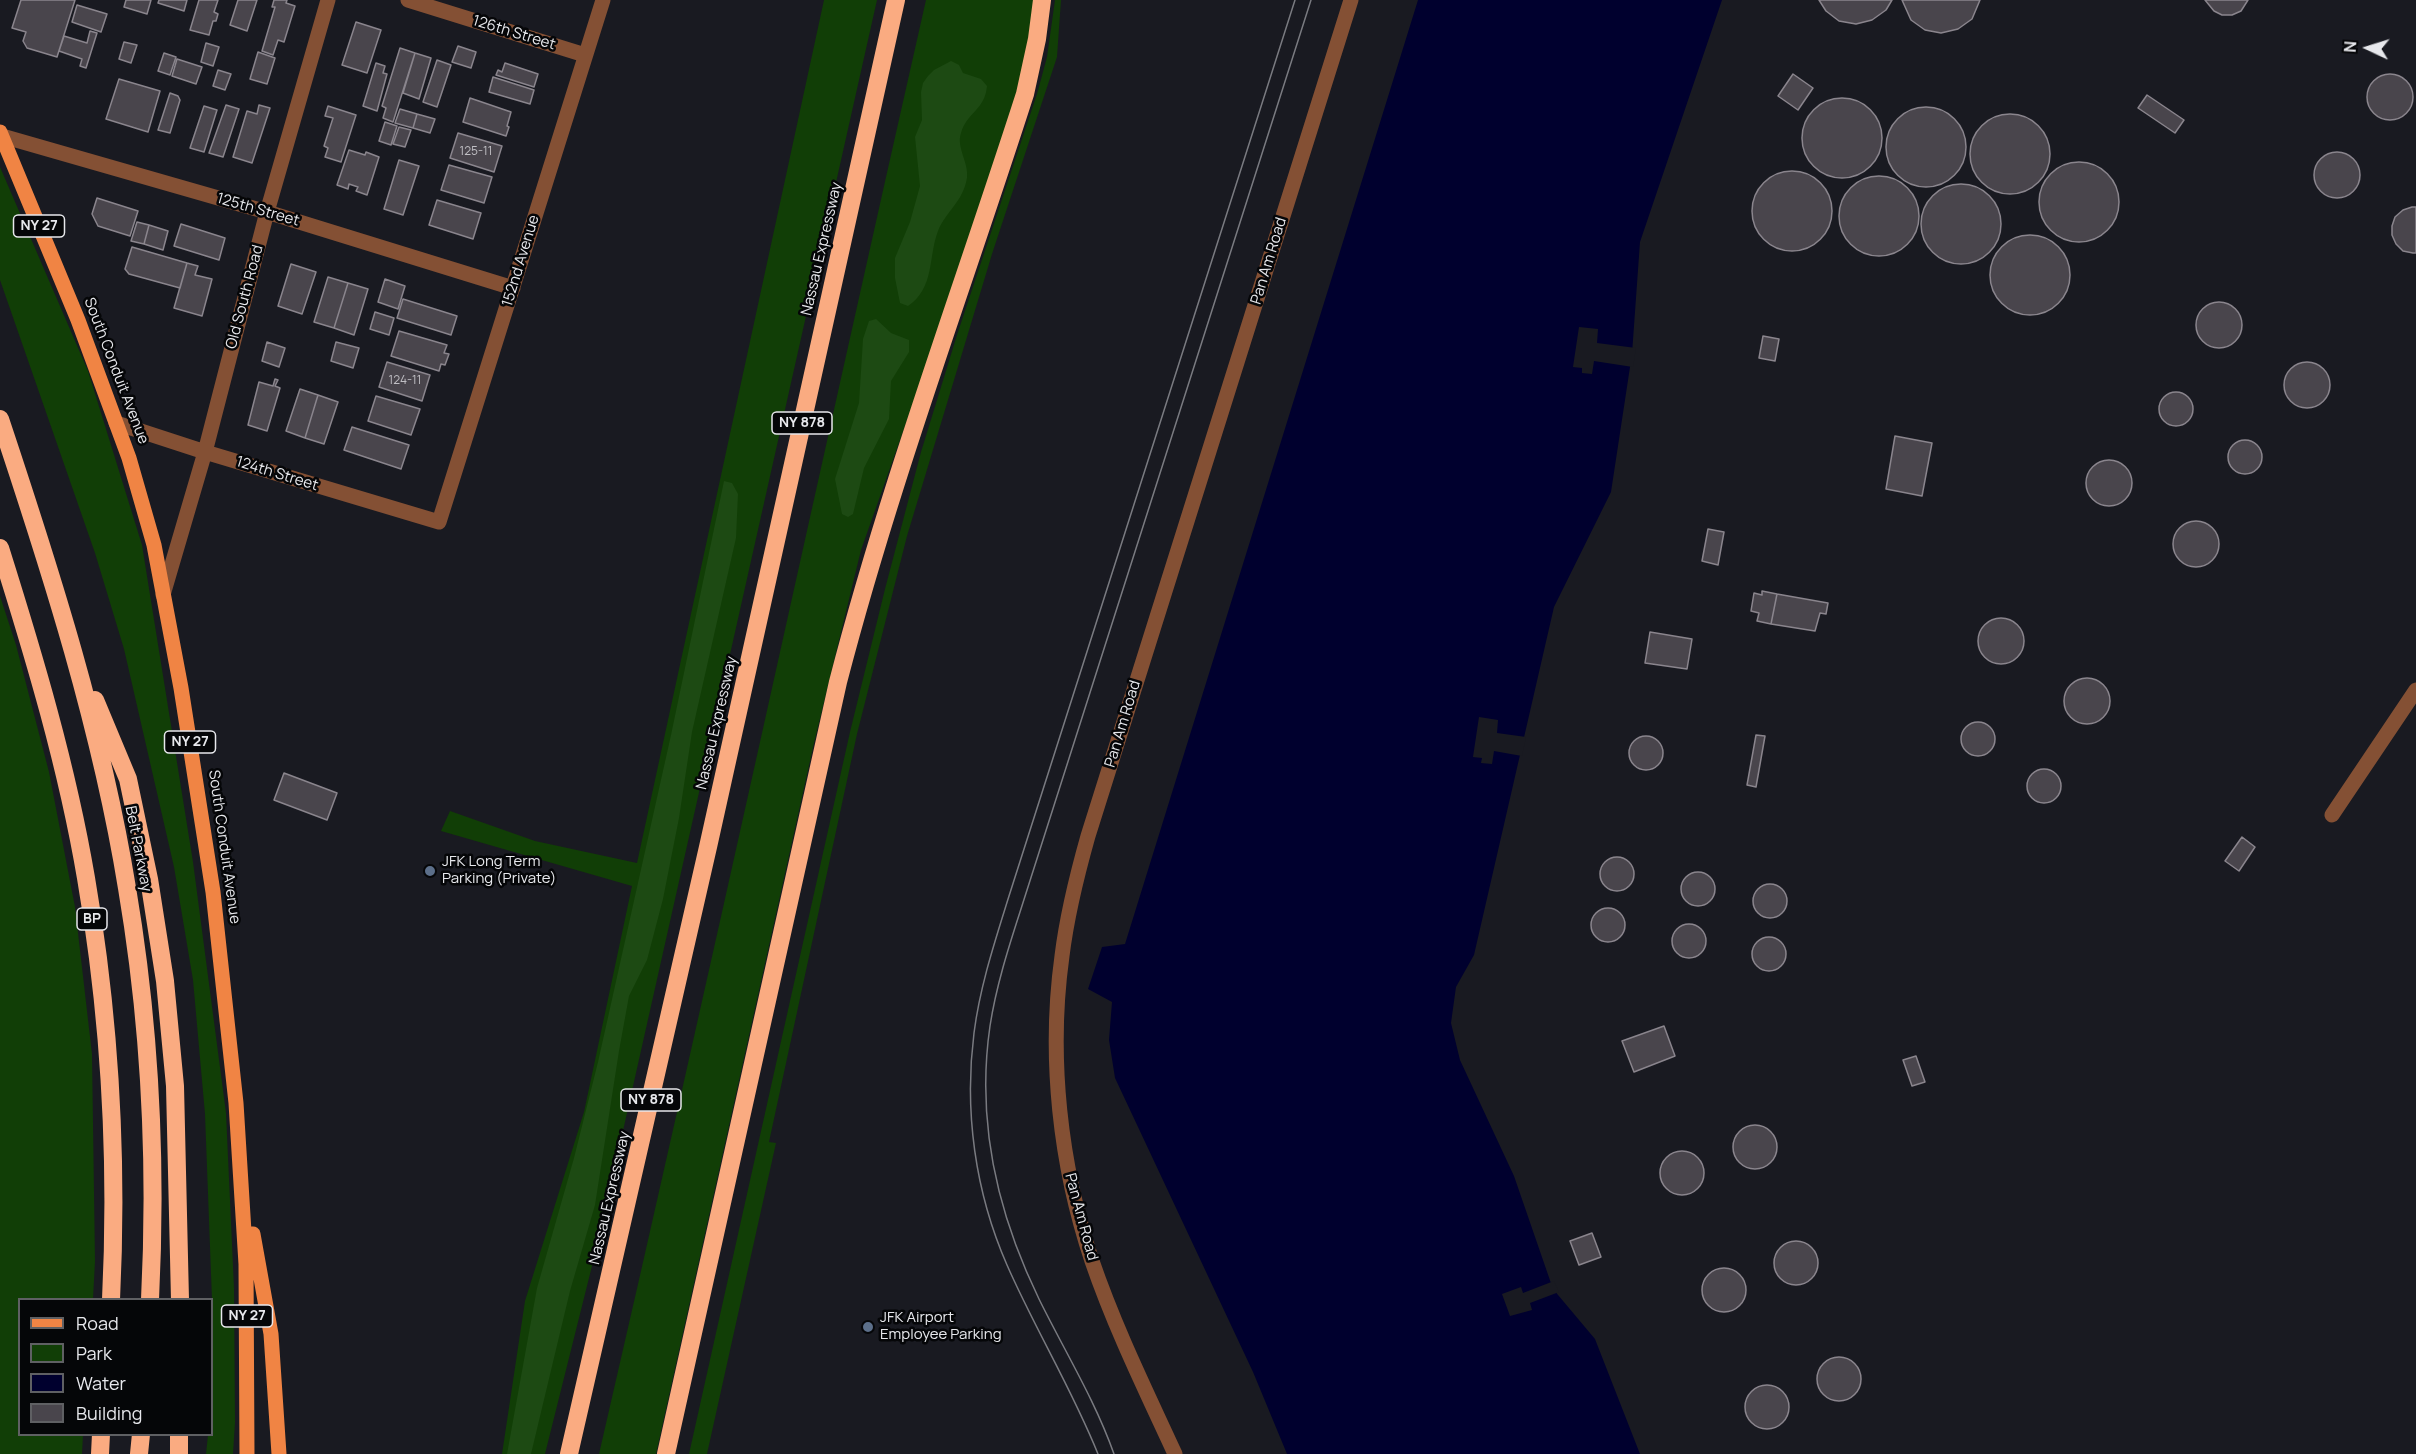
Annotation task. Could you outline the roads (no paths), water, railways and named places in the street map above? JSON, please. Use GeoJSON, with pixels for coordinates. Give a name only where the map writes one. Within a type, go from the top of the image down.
{"type":"FeatureCollection","features":[{"type":"Feature","properties":{"kind":"highway","name":"Nassau Expressway"},"geometry":{"type":"LineString","coordinates":[[569,1454],[708,847],[896,0]]}},
{"type":"Feature","properties":{"kind":"highway"},"geometry":{"type":"LineString","coordinates":[[666,1454],[838,682],[860,599],[900,469],[1025,94],[1037,39],[1042,0]]}},
{"type":"Feature","properties":{"kind":"highway","name":"Belt Parkway"},"geometry":{"type":"LineString","coordinates":[[0,420],[66,630],[114,816],[139,965],[152,1114],[153,1217],[150,1298]]}},
{"type":"Feature","properties":{"kind":"highway","name":"BP"},"geometry":{"type":"LineString","coordinates":[[0,548],[60,758],[84,866],[95,936],[103,996],[112,1116],[111,1298]]}},
{"type":"Feature","properties":{"kind":"highway"},"geometry":{"type":"LineString","coordinates":[[66,630],[128,779],[149,879],[165,981],[175,1086],[180,1298]]}},
{"type":"Feature","properties":{"kind":"highway"},"geometry":{"type":"LineString","coordinates":[[100,1454],[101,1436]]}},
{"type":"Feature","properties":{"kind":"highway"},"geometry":{"type":"LineString","coordinates":[[139,1454],[141,1436]]}},
{"type":"Feature","properties":{"kind":"highway"},"geometry":{"type":"LineString","coordinates":[[178,1454],[179,1436]]}},
{"type":"Feature","properties":{"kind":"main road","name":"South Conduit Avenue"},"geometry":{"type":"LineString","coordinates":[[1,134],[78,320],[144,506],[189,733],[213,892],[228,1016],[242,1177],[246,1287],[247,1454]]}},
{"type":"Feature","properties":{"kind":"main road"},"geometry":{"type":"LineString","coordinates":[[242,1177],[271,1334],[279,1454]]}},
{"type":"Feature","properties":{"kind":"street","name":"Old South Road"},"geometry":{"type":"LineString","coordinates":[[163,595],[205,452],[267,213],[328,0]]}},
{"type":"Feature","properties":{"kind":"street","name":"126th Street"},"geometry":{"type":"LineString","coordinates":[[408,0],[585,55]]}},
{"type":"Feature","properties":{"kind":"street","name":"152nd Avenue"},"geometry":{"type":"LineString","coordinates":[[439,522],[603,0]]}},
{"type":"Feature","properties":{"kind":"street","name":"Pan Am Road"},"geometry":{"type":"LineString","coordinates":[[1175,1454],[1102,1290],[1075,1198],[1063,1135],[1058,1081],[1058,988],[1077,878],[1092,824],[1351,0]]}},
{"type":"Feature","properties":{"kind":"street","name":"125th Street"},"geometry":{"type":"LineString","coordinates":[[1,134],[513,288]]}},
{"type":"Feature","properties":{"kind":"street","name":"124th Street"},"geometry":{"type":"LineString","coordinates":[[116,423],[439,522]]}},
{"type":"Feature","properties":{"kind":"street"},"geometry":{"type":"LineString","coordinates":[[2332,815],[2416,690]]}},
{"type":"Feature","properties":{"kind":"water"},"geometry":{"type":"Polygon","coordinates":[[[1418,0],[1722,0],[1640,242],[1632,354],[1611,492],[1554,607],[1474,955],[1456,987],[1451,1023],[1460,1060],[1514,1176],[1553,1289],[1595,1339],[1640,1454],[1287,1454],[1253,1372],[1115,1078],[1109,1040],[1112,1002],[1088,989],[1102,947],[1125,944],[1418,0]]]}},
{"type":"Feature","properties":{"kind":"tram line"},"geometry":{"type":"LineString","coordinates":[[1098,1454],[1077,1406],[1007,1265],[987,1209],[975,1151],[972,1121],[970,1092],[974,1033],[984,981],[998,930],[1295,0]]}},
{"type":"Feature","properties":{"kind":"tram line"},"geometry":{"type":"LineString","coordinates":[[1114,1454],[1089,1395],[1024,1267],[1001,1200],[988,1132],[986,1062],[990,1026],[1011,940],[1311,0]]}},
{"type":"Feature","properties":{"kind":"place","name":"JFK Long Term Parking (Private)"},"geometry":{"type":"Point","coordinates":[430,871]}},
{"type":"Feature","properties":{"kind":"place","name":"JFK Airport Employee Parking"},"geometry":{"type":"Point","coordinates":[868,1327]}}]}
